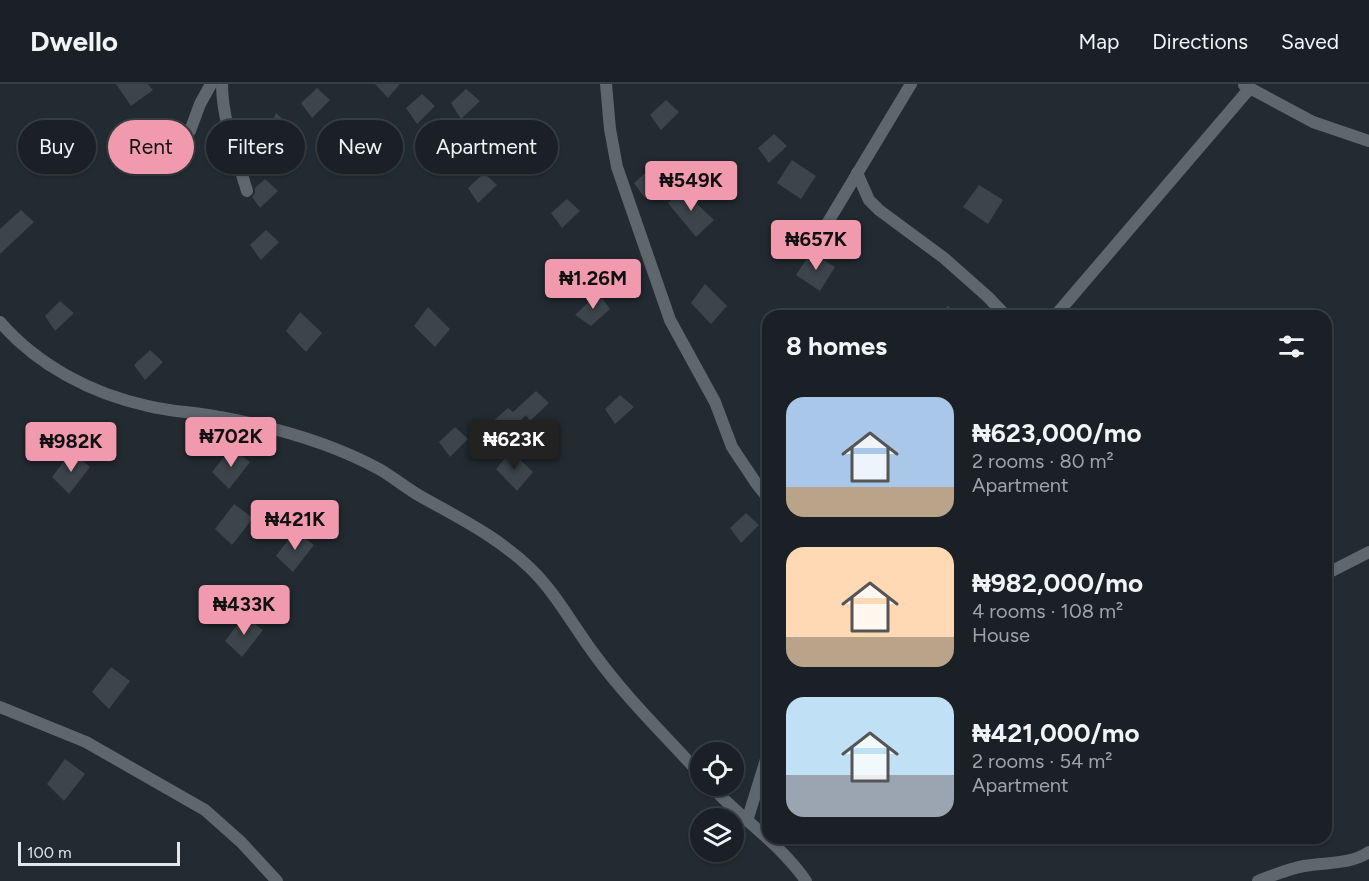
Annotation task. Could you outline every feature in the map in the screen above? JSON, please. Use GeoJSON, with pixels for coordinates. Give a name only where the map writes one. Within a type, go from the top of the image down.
{"type":"FeatureCollection","features":[{"type":"Feature","properties":{"kind":"street"},"geometry":{"type":"LineString","coordinates":[[194,120],[200,104],[212,84]]}},
{"type":"Feature","properties":{"kind":"street"},"geometry":{"type":"LineString","coordinates":[[222,84],[224,107],[247,191]]}},
{"type":"Feature","properties":{"kind":"street"},"geometry":{"type":"LineString","coordinates":[[606,84],[610,129],[618,167],[670,320],[714,402],[732,447],[762,490]]}},
{"type":"Feature","properties":{"kind":"street"},"geometry":{"type":"LineString","coordinates":[[822,232],[910,84]]}},
{"type":"Feature","properties":{"kind":"street"},"geometry":{"type":"LineString","coordinates":[[1060,310],[1246,86],[1313,122],[1369,141]]}},
{"type":"Feature","properties":{"kind":"street"},"geometry":{"type":"LineString","coordinates":[[857,172],[869,200],[879,210],[944,258],[1000,310]]}},
{"type":"Feature","properties":{"kind":"street"},"geometry":{"type":"LineString","coordinates":[[0,322],[5,336],[35,356],[68,376],[120,399],[244,422],[337,448],[379,469],[419,496],[481,530],[510,550],[545,584],[576,625],[594,654],[622,689],[655,728],[690,764]]}},
{"type":"Feature","properties":{"kind":"street"},"geometry":{"type":"LineString","coordinates":[[1332,571],[1369,552]]}},
{"type":"Feature","properties":{"kind":"street"},"geometry":{"type":"LineString","coordinates":[[0,707],[86,742],[205,810],[241,842],[278,881]]}},
{"type":"Feature","properties":{"kind":"street"},"geometry":{"type":"LineString","coordinates":[[747,821],[762,772]]}},
{"type":"Feature","properties":{"kind":"street"},"geometry":{"type":"LineString","coordinates":[[721,796],[762,835]]}},
{"type":"Feature","properties":{"kind":"street"},"geometry":{"type":"LineString","coordinates":[[772,844],[795,866],[806,881]]}},
{"type":"Feature","properties":{"kind":"street"},"geometry":{"type":"LineString","coordinates":[[1258,881],[1305,866],[1348,861],[1369,852]]}},
{"type":"Feature","properties":{"kind":"building"},"geometry":{"type":"Polygon","coordinates":[[[116,84],[148,84],[153,90],[131,106],[116,84]]]}},
{"type":"Feature","properties":{"kind":"building"},"geometry":{"type":"Polygon","coordinates":[[[375,84],[400,84],[388,98],[375,84]]]}},
{"type":"Feature","properties":{"kind":"building"},"geometry":{"type":"Polygon","coordinates":[[[317,88],[330,100],[312,118],[301,103],[317,88]]]}},
{"type":"Feature","properties":{"kind":"building"},"geometry":{"type":"Polygon","coordinates":[[[466,89],[480,101],[461,119],[451,103],[466,89]]]}},
{"type":"Feature","properties":{"kind":"building"},"geometry":{"type":"Polygon","coordinates":[[[422,94],[435,106],[421,120],[415,121],[406,108],[422,94]]]}},
{"type":"Feature","properties":{"kind":"building"},"geometry":{"type":"Polygon","coordinates":[[[666,100],[679,112],[661,130],[650,115],[666,100]]]}},
{"type":"Feature","properties":{"kind":"building"},"geometry":{"type":"Polygon","coordinates":[[[276,113],[283,120],[273,120],[276,113]]]}},
{"type":"Feature","properties":{"kind":"building"},"geometry":{"type":"Polygon","coordinates":[[[774,134],[787,146],[769,163],[758,148],[774,134]]]}},
{"type":"Feature","properties":{"kind":"building"},"geometry":{"type":"Polygon","coordinates":[[[792,160],[816,176],[801,199],[777,183],[792,160]]]}},
{"type":"Feature","properties":{"kind":"building"},"geometry":{"type":"Polygon","coordinates":[[[650,169],[663,181],[645,198],[634,183],[650,169]]]}},
{"type":"Feature","properties":{"kind":"building"},"geometry":{"type":"Polygon","coordinates":[[[483,174],[497,185],[478,203],[468,188],[483,174]]]}},
{"type":"Feature","properties":{"kind":"building"},"geometry":{"type":"Polygon","coordinates":[[[265,179],[278,191],[260,208],[252,197],[255,188],[265,179]]]}},
{"type":"Feature","properties":{"kind":"building"},"geometry":{"type":"Polygon","coordinates":[[[979,185],[1003,200],[988,224],[963,207],[979,185]]]}},
{"type":"Feature","properties":{"kind":"building"},"geometry":{"type":"Polygon","coordinates":[[[684,188],[714,220],[696,237],[668,203],[684,188]]]}},
{"type":"Feature","properties":{"kind":"building"},"geometry":{"type":"Polygon","coordinates":[[[567,199],[580,211],[562,228],[551,213],[567,199]]]}},
{"type":"Feature","properties":{"kind":"building"},"geometry":{"type":"Polygon","coordinates":[[[21,210],[34,222],[0,254],[0,229],[21,210]]]}},
{"type":"Feature","properties":{"kind":"building"},"geometry":{"type":"Polygon","coordinates":[[[266,230],[279,242],[261,260],[250,245],[266,230]]]}},
{"type":"Feature","properties":{"kind":"building"},"geometry":{"type":"Polygon","coordinates":[[[811,252],[835,267],[820,291],[796,275],[811,252]]]}},
{"type":"Feature","properties":{"kind":"building"},"geometry":{"type":"Polygon","coordinates":[[[705,284],[727,306],[711,324],[691,303],[705,284]]]}},
{"type":"Feature","properties":{"kind":"building"},"geometry":{"type":"Polygon","coordinates":[[[598,293],[610,309],[591,326],[575,315],[598,293]]]}},
{"type":"Feature","properties":{"kind":"building"},"geometry":{"type":"Polygon","coordinates":[[[60,301],[74,313],[55,331],[45,316],[60,301]]]}},
{"type":"Feature","properties":{"kind":"building"},"geometry":{"type":"Polygon","coordinates":[[[428,307],[450,329],[435,347],[414,326],[428,307]]]}},
{"type":"Feature","properties":{"kind":"building"},"geometry":{"type":"Polygon","coordinates":[[[300,312],[322,333],[306,352],[286,331],[300,312]]]}},
{"type":"Feature","properties":{"kind":"building"},"geometry":{"type":"Polygon","coordinates":[[[150,350],[163,362],[145,380],[134,365],[150,350]]]}},
{"type":"Feature","properties":{"kind":"building"},"geometry":{"type":"Polygon","coordinates":[[[536,391],[549,403],[530,421],[526,415],[503,438],[492,422],[508,408],[513,412],[536,391]]]}},
{"type":"Feature","properties":{"kind":"building"},"geometry":{"type":"Polygon","coordinates":[[[620,395],[634,407],[615,424],[605,409],[620,395]]]}},
{"type":"Feature","properties":{"kind":"building"},"geometry":{"type":"Polygon","coordinates":[[[455,427],[468,439],[450,457],[439,442],[455,427]]]}},
{"type":"Feature","properties":{"kind":"building"},"geometry":{"type":"Polygon","coordinates":[[[231,448],[250,462],[229,489],[212,472],[231,448]]]}},
{"type":"Feature","properties":{"kind":"building"},"geometry":{"type":"Polygon","coordinates":[[[511,451],[533,472],[517,491],[496,469],[511,451]]]}},
{"type":"Feature","properties":{"kind":"building"},"geometry":{"type":"Polygon","coordinates":[[[71,452],[90,467],[69,494],[52,477],[71,452]]]}},
{"type":"Feature","properties":{"kind":"building"},"geometry":{"type":"Polygon","coordinates":[[[234,504],[253,518],[232,545],[215,529],[234,504]]]}},
{"type":"Feature","properties":{"kind":"building"},"geometry":{"type":"Polygon","coordinates":[[[746,513],[759,525],[741,543],[730,528],[746,513]]]}},
{"type":"Feature","properties":{"kind":"building"},"geometry":{"type":"Polygon","coordinates":[[[295,531],[314,545],[293,572],[276,556],[295,531]]]}},
{"type":"Feature","properties":{"kind":"building"},"geometry":{"type":"Polygon","coordinates":[[[244,616],[263,630],[242,657],[225,641],[244,616]]]}},
{"type":"Feature","properties":{"kind":"building"},"geometry":{"type":"Polygon","coordinates":[[[111,667],[130,681],[109,709],[92,692],[111,667]]]}},
{"type":"Feature","properties":{"kind":"building"},"geometry":{"type":"Polygon","coordinates":[[[65,759],[85,774],[64,801],[47,784],[65,759]]]}}]}
